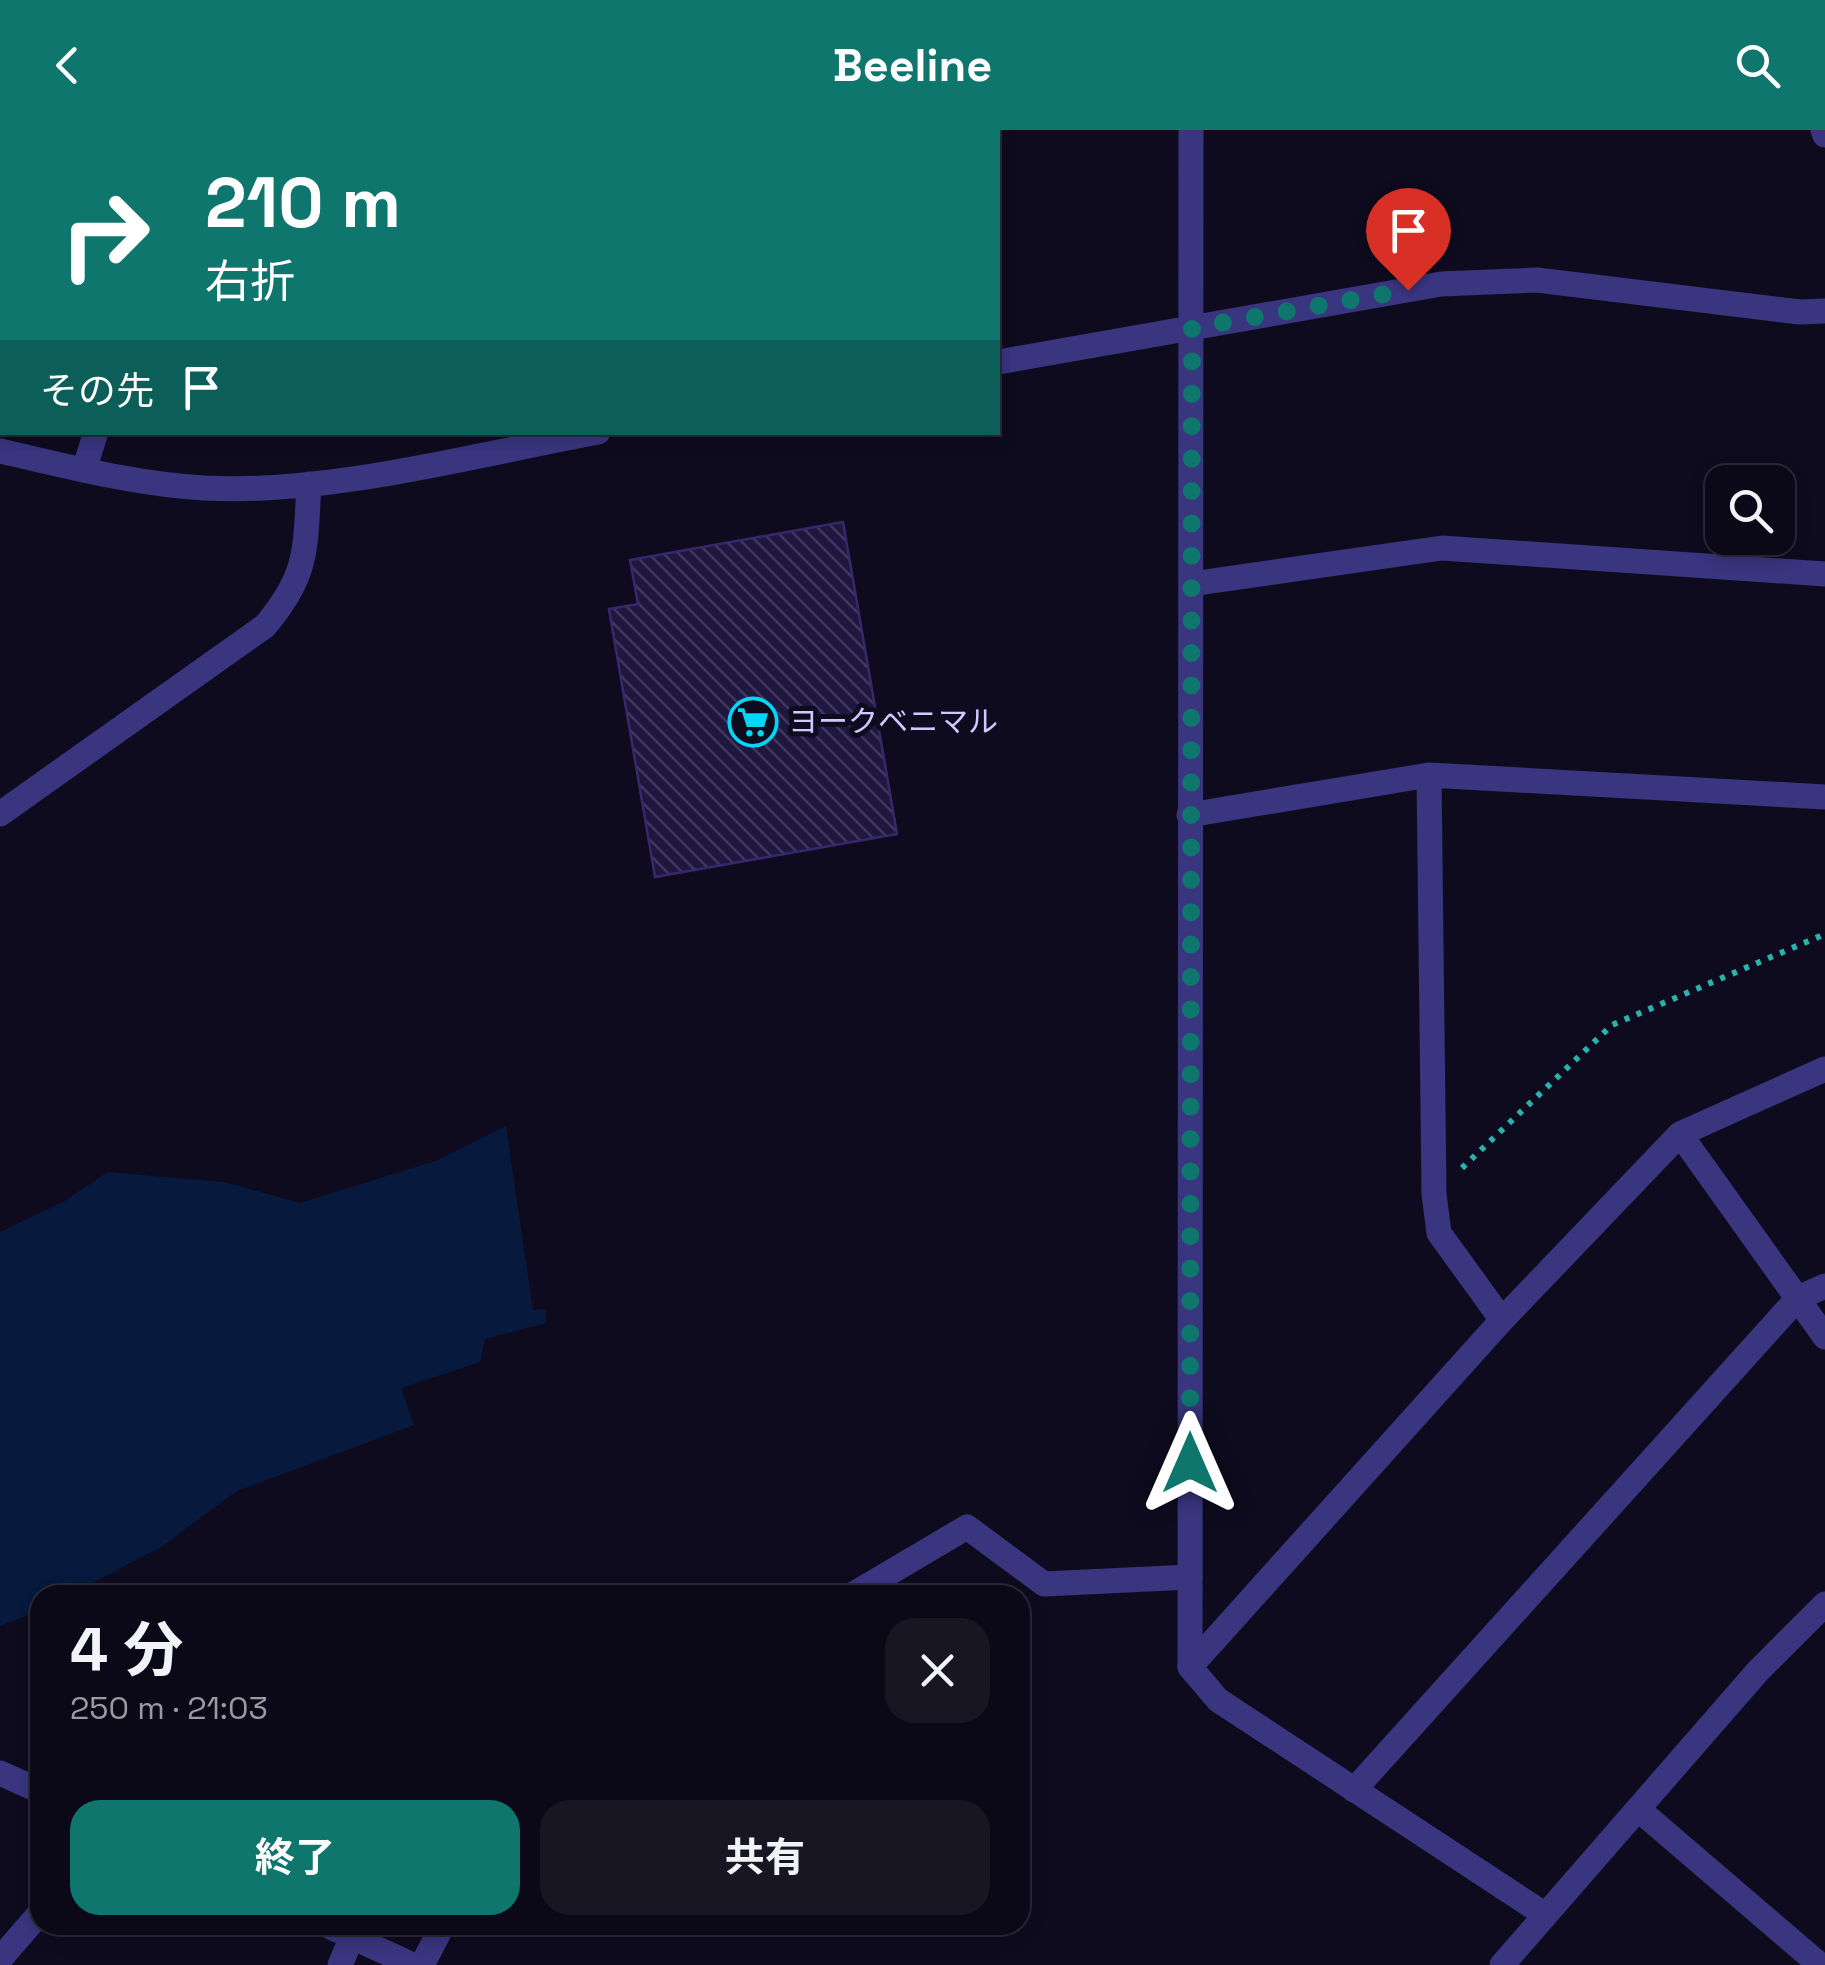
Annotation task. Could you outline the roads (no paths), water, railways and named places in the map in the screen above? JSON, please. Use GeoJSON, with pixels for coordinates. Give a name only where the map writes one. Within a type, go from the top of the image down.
{"type":"FeatureCollection","features":[{"type":"Feature","properties":{"kind":"street"},"geometry":{"type":"LineString","coordinates":[[1191,130],[1190,1666],[1218,1700],[1544,1914]]}},
{"type":"Feature","properties":{"kind":"street"},"geometry":{"type":"LineString","coordinates":[[1000,362],[1441,284],[1537,280],[1800,312],[1825,311]]}},
{"type":"Feature","properties":{"kind":"street"},"geometry":{"type":"LineString","coordinates":[[84,470],[95,435]]}},
{"type":"Feature","properties":{"kind":"street"},"geometry":{"type":"LineString","coordinates":[[0,451],[159,485],[206,488],[309,484],[581,435]]}},
{"type":"Feature","properties":{"kind":"street"},"geometry":{"type":"LineString","coordinates":[[0,814],[265,626],[293,592],[304,560],[309,484]]}},
{"type":"Feature","properties":{"kind":"street"},"geometry":{"type":"LineString","coordinates":[[1191,584],[1442,548],[1825,574]]}},
{"type":"Feature","properties":{"kind":"street"},"geometry":{"type":"LineString","coordinates":[[1189,816],[1429,775],[1825,797]]}},
{"type":"Feature","properties":{"kind":"street"},"geometry":{"type":"LineString","coordinates":[[1429,775],[1434,1194],[1439,1232],[1502,1320]]}},
{"type":"Feature","properties":{"kind":"street"},"geometry":{"type":"LineString","coordinates":[[1190,1666],[1502,1320],[1680,1134],[1825,1069]]}},
{"type":"Feature","properties":{"kind":"street"},"geometry":{"type":"LineString","coordinates":[[1680,1134],[1825,1337]]}},
{"type":"Feature","properties":{"kind":"street"},"geometry":{"type":"LineString","coordinates":[[1354,1790],[1798,1298],[1825,1286]]}},
{"type":"Feature","properties":{"kind":"street"},"geometry":{"type":"LineString","coordinates":[[869,1585],[967,1527],[1044,1584],[1190,1577]]}},
{"type":"Feature","properties":{"kind":"street"},"geometry":{"type":"LineString","coordinates":[[1502,1965],[1758,1671],[1825,1604]]}},
{"type":"Feature","properties":{"kind":"street"},"geometry":{"type":"LineString","coordinates":[[0,1773],[30,1786]]}},
{"type":"Feature","properties":{"kind":"street"},"geometry":{"type":"LineString","coordinates":[[1638,1809],[1820,1965]]}},
{"type":"Feature","properties":{"kind":"street"},"geometry":{"type":"LineString","coordinates":[[0,1960],[30,1925]]}},
{"type":"Feature","properties":{"kind":"street"},"geometry":{"type":"LineString","coordinates":[[348,1935],[412,1965]]}},
{"type":"Feature","properties":{"kind":"street"},"geometry":{"type":"LineString","coordinates":[[422,1965],[438,1935]]}},
{"type":"Feature","properties":{"kind":"street"},"geometry":{"type":"LineString","coordinates":[[340,1965],[352,1937]]}},
{"type":"Feature","properties":{"kind":"water"},"geometry":{"type":"Polygon","coordinates":[[[506,1126],[533,1310],[546,1309],[546,1323],[485,1339],[480,1362],[401,1388],[414,1425],[237,1491],[161,1547],[88,1585],[30,1585],[30,1614],[0,1626],[0,1232],[63,1202],[108,1172],[224,1182],[300,1203],[438,1160],[506,1126]]]}},
{"type":"Feature","properties":{"kind":"place","name":"ヨークベニマル"},"geometry":{"type":"Point","coordinates":[753,722]}}]}
